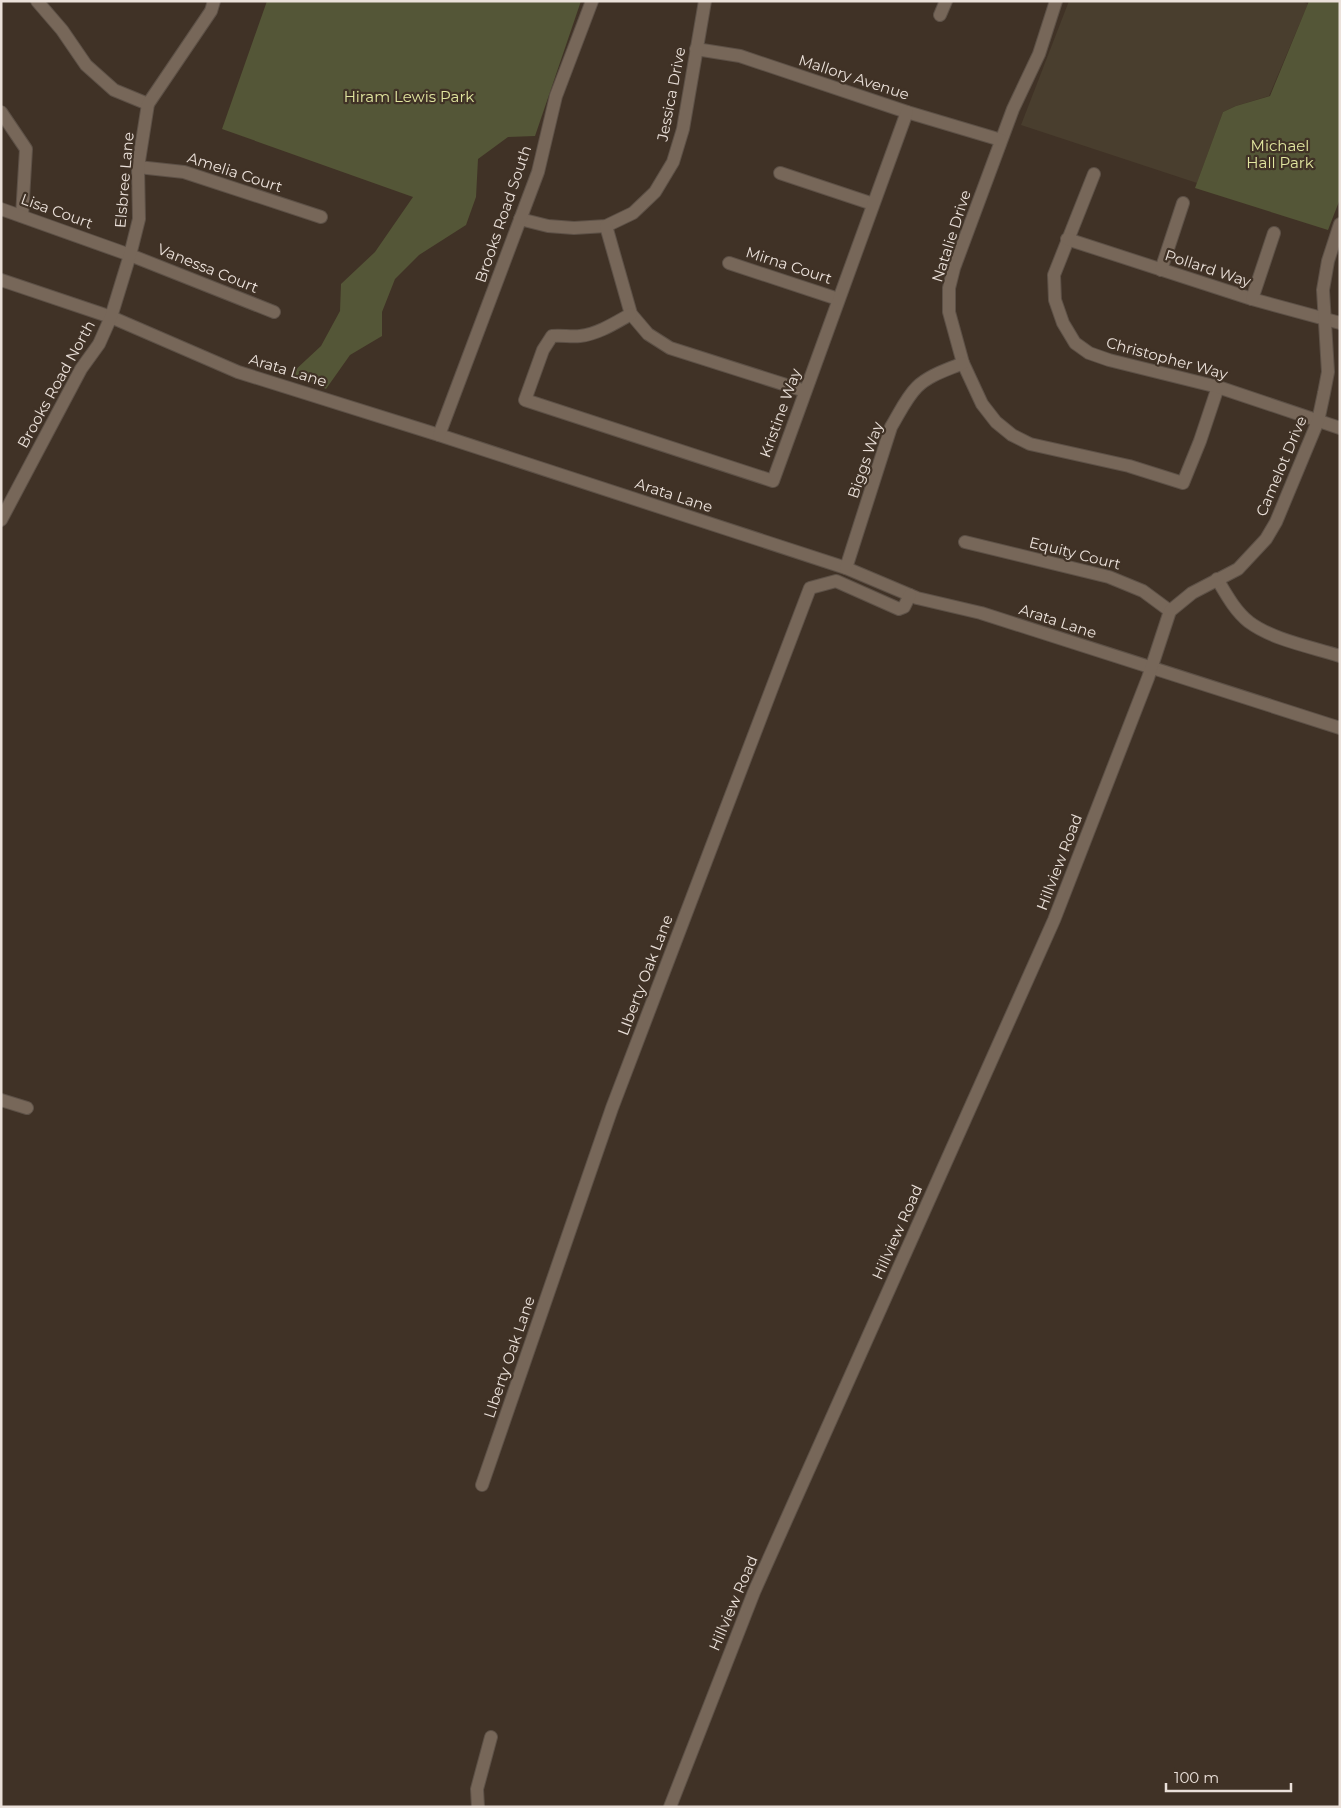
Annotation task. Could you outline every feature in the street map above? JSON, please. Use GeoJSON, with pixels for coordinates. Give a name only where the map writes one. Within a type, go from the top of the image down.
{"type":"FeatureCollection","features":[{"type":"Feature","properties":{"kind":"street"},"geometry":{"type":"LineString","coordinates":[[37,1],[62,30],[86,65],[114,90],[148,104]]}},
{"type":"Feature","properties":{"kind":"street","name":"Elsbree Lane"},"geometry":{"type":"LineString","coordinates":[[111,317],[139,219],[138,167],[148,104],[211,10],[214,1]]}},
{"type":"Feature","properties":{"kind":"street","name":"Brooks Road South"},"geometry":{"type":"LineString","coordinates":[[439,435],[538,172],[556,96],[592,1]]}},
{"type":"Feature","properties":{"kind":"street","name":"Jessica Drive"},"geometry":{"type":"LineString","coordinates":[[520,219],[548,226],[574,228],[606,226],[633,214],[655,192],[673,162],[683,130],[705,1]]}},
{"type":"Feature","properties":{"kind":"street"},"geometry":{"type":"LineString","coordinates":[[940,15],[946,1]]}},
{"type":"Feature","properties":{"kind":"street","name":"Natalie Drive"},"geometry":{"type":"LineString","coordinates":[[1056,1],[1039,54],[1013,109],[954,268],[949,288],[950,312],[962,363],[982,404],[996,422],[1012,435],[1030,444],[1129,466],[1183,483],[1200,441],[1218,387]]}},
{"type":"Feature","properties":{"kind":"street","name":"Mallory Avenue"},"geometry":{"type":"LineString","coordinates":[[696,49],[740,56],[907,112],[1001,140]]}},
{"type":"Feature","properties":{"kind":"street"},"geometry":{"type":"LineString","coordinates":[[1,112],[26,148],[22,216]]}},
{"type":"Feature","properties":{"kind":"street","name":"Kristine Way"},"geometry":{"type":"LineString","coordinates":[[631,314],[611,326],[596,332],[579,336],[552,336],[543,350],[525,400],[773,481],[907,112]]}},
{"type":"Feature","properties":{"kind":"street","name":"Amelia Court"},"geometry":{"type":"LineString","coordinates":[[138,167],[184,172],[322,217]]}},
{"type":"Feature","properties":{"kind":"street"},"geometry":{"type":"LineString","coordinates":[[780,173],[873,204]]}},
{"type":"Feature","properties":{"kind":"street","name":"Christopher Way"},"geometry":{"type":"LineString","coordinates":[[1094,174],[1054,275],[1055,300],[1063,323],[1075,343],[1090,353],[1109,360],[1218,387],[1340,428]]}},
{"type":"Feature","properties":{"kind":"street"},"geometry":{"type":"LineString","coordinates":[[1161,270],[1183,203]]}},
{"type":"Feature","properties":{"kind":"street","name":"Lisa Court"},"geometry":{"type":"LineString","coordinates":[[1,209],[130,255]]}},
{"type":"Feature","properties":{"kind":"street","name":"Camelot Drive"},"geometry":{"type":"LineString","coordinates":[[1170,611],[1192,593],[1238,569],[1266,539],[1276,522],[1318,420],[1328,372],[1323,290],[1328,261],[1340,224]]}},
{"type":"Feature","properties":{"kind":"street"},"geometry":{"type":"LineString","coordinates":[[606,226],[631,314],[648,334],[670,348],[805,391]]}},
{"type":"Feature","properties":{"kind":"street"},"geometry":{"type":"LineString","coordinates":[[1252,299],[1274,233]]}},
{"type":"Feature","properties":{"kind":"street","name":"Pollard Way"},"geometry":{"type":"LineString","coordinates":[[1067,239],[1252,299],[1340,324]]}},
{"type":"Feature","properties":{"kind":"street","name":"Vanessa Court"},"geometry":{"type":"LineString","coordinates":[[130,255],[274,312]]}},
{"type":"Feature","properties":{"kind":"street","name":"Mirna Court"},"geometry":{"type":"LineString","coordinates":[[729,263],[838,299]]}},
{"type":"Feature","properties":{"kind":"street","name":"Arata Lane"},"geometry":{"type":"LineString","coordinates":[[1,280],[111,317],[238,372],[439,435],[846,568],[928,601],[981,613],[1340,728]]}},
{"type":"Feature","properties":{"kind":"street","name":"Brooks Road North"},"geometry":{"type":"LineString","coordinates":[[1,520],[81,369],[99,344],[111,317]]}},
{"type":"Feature","properties":{"kind":"street","name":"Biggs Way"},"geometry":{"type":"LineString","coordinates":[[846,568],[892,428],[903,406],[917,386],[933,376],[962,363]]}},
{"type":"Feature","properties":{"kind":"street","name":"Equity Court"},"geometry":{"type":"LineString","coordinates":[[965,542],[1109,577],[1143,591],[1170,611]]}},
{"type":"Feature","properties":{"kind":"street"},"geometry":{"type":"LineString","coordinates":[[1217,579],[1234,606],[1250,622],[1276,636],[1340,656]]}},
{"type":"Feature","properties":{"kind":"street","name":"LIberty Oak Lane"},"geometry":{"type":"LineString","coordinates":[[482,1485],[612,1108],[810,588],[836,581],[899,609],[904,607],[910,595]]}},
{"type":"Feature","properties":{"kind":"street"},"geometry":{"type":"LineString","coordinates":[[1151,669],[1170,611]]}},
{"type":"Feature","properties":{"kind":"street","name":"Hillview Road"},"geometry":{"type":"LineString","coordinates":[[670,1807],[754,1592],[1054,920],[1151,669]]}},
{"type":"Feature","properties":{"kind":"street"},"geometry":{"type":"LineString","coordinates":[[1,1100],[27,1108]]}},
{"type":"Feature","properties":{"kind":"street"},"geometry":{"type":"LineString","coordinates":[[478,1807],[477,1789],[491,1737]]}},
{"type":"Feature","properties":{"kind":"shaded area"},"geometry":{"type":"Polygon","coordinates":[[[1069,1],[1301,1],[1308,4],[1269,96],[1223,112],[1197,183],[1021,125],[1069,1]]]}},
{"type":"Feature","properties":{"kind":"green space","name":"Hiram Lewis Park"},"geometry":{"type":"Polygon","coordinates":[[[267,1],[581,1],[535,136],[508,137],[478,159],[476,197],[466,225],[419,255],[395,279],[382,312],[382,336],[350,355],[326,389],[292,373],[321,346],[340,311],[341,284],[375,252],[413,197],[222,129],[267,1]]]}},
{"type":"Feature","properties":{"kind":"green space","name":"Michael Hall Park"},"geometry":{"type":"Polygon","coordinates":[[[1309,1],[1340,1],[1340,199],[1328,230],[1195,188],[1223,112],[1270,96],[1309,1]]]}}]}
